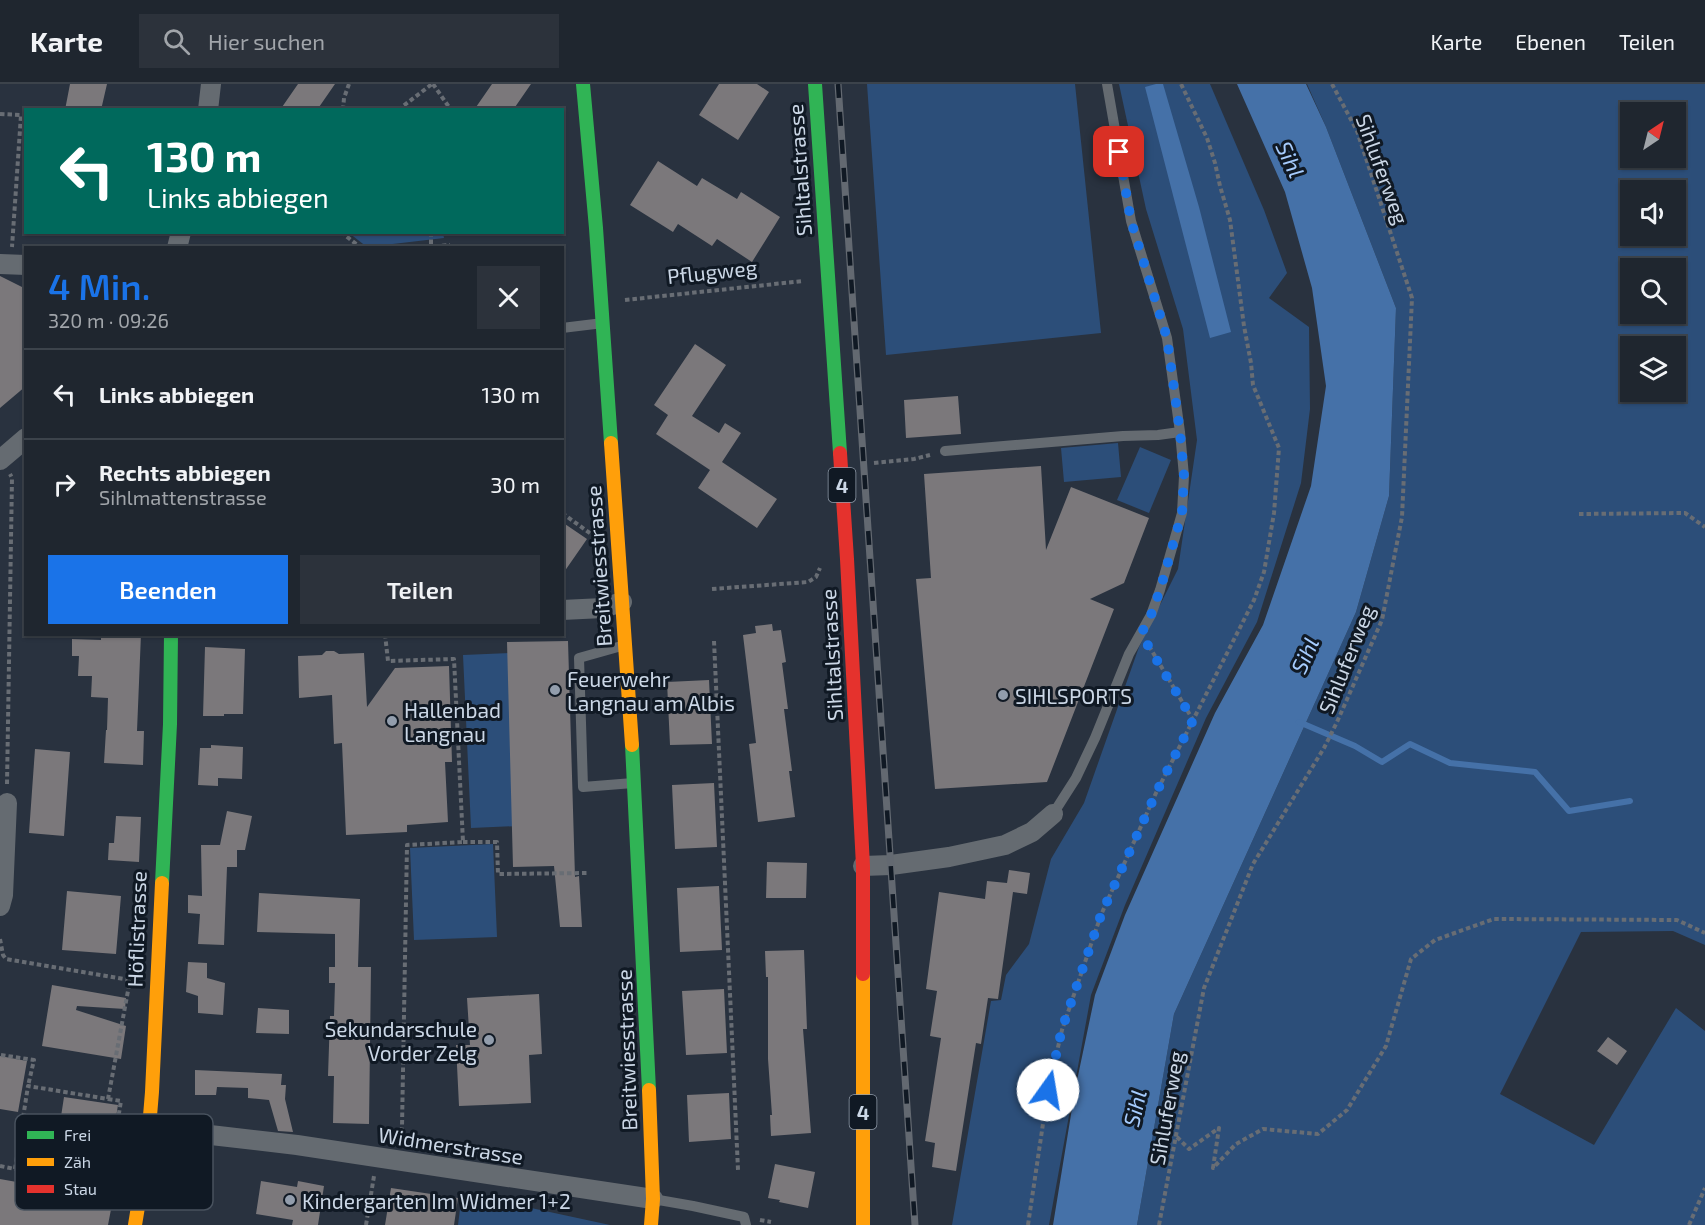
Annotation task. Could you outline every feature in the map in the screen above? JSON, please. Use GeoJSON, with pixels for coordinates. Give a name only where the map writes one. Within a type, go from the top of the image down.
{"type":"FeatureCollection","features":[{"type":"Feature","properties":{"kind":"street"},"geometry":{"type":"LineString","coordinates":[[208,108],[211,84]]}},
{"type":"Feature","properties":{"kind":"street","name":"Breitwiesstrasse"},"geometry":{"type":"LineString","coordinates":[[584,84],[602,302],[635,783],[650,1104],[653,1199],[651,1225]]}},
{"type":"Feature","properties":{"kind":"street","name":"Sihltalstrasse"},"geometry":{"type":"LineString","coordinates":[[815,84],[847,560],[863,866],[863,1225]]}},
{"type":"Feature","properties":{"kind":"street"},"geometry":{"type":"LineString","coordinates":[[0,264],[23,257]]}},
{"type":"Feature","properties":{"kind":"street"},"geometry":{"type":"LineString","coordinates":[[0,460],[24,440]]}},
{"type":"Feature","properties":{"kind":"street"},"geometry":{"type":"LineString","coordinates":[[564,610],[603,608],[622,602]]}},
{"type":"Feature","properties":{"kind":"street","name":"Höflistrasse"},"geometry":{"type":"LineString","coordinates":[[151,1114],[170,724],[171,636]]}},
{"type":"Feature","properties":{"kind":"street"},"geometry":{"type":"LineString","coordinates":[[0,906],[3,895],[7,803]]}},
{"type":"Feature","properties":{"kind":"street"},"geometry":{"type":"LineString","coordinates":[[863,866],[891,865],[949,857],[1005,845],[1032,832],[1053,814]]}},
{"type":"Feature","properties":{"kind":"street","name":"Widmerstrasse"},"geometry":{"type":"LineString","coordinates":[[213,1136],[653,1199]]}},
{"type":"Feature","properties":{"kind":"street","name":"Höflistrasse"},"geometry":{"type":"LineString","coordinates":[[135,1225],[137,1210]]}},
{"type":"Feature","properties":{"kind":"lane"},"geometry":{"type":"LineString","coordinates":[[1053,814],[1076,778],[1129,654],[1151,615],[1182,513],[1184,476],[1167,338],[1131,221],[1107,84]]}},
{"type":"Feature","properties":{"kind":"lane"},"geometry":{"type":"LineString","coordinates":[[564,328],[603,323]]}},
{"type":"Feature","properties":{"kind":"lane"},"geometry":{"type":"LineString","coordinates":[[945,451],[1180,432]]}},
{"type":"Feature","properties":{"kind":"lane"},"geometry":{"type":"LineString","coordinates":[[625,645],[579,658],[583,787],[635,783]]}},
{"type":"Feature","properties":{"kind":"lane","name":"Widmerstrasse"},"geometry":{"type":"LineString","coordinates":[[653,1199],[693,1206],[745,1221]]}},
{"type":"Feature","properties":{"kind":"path"},"geometry":{"type":"LineString","coordinates":[[343,108],[349,84]]}},
{"type":"Feature","properties":{"kind":"path"},"geometry":{"type":"LineString","coordinates":[[401,108],[433,84],[451,108]]}},
{"type":"Feature","properties":{"kind":"path"},"geometry":{"type":"LineString","coordinates":[[1028,1225],[1048,1090],[1062,1029],[1080,973],[1101,915],[1156,793],[1254,600],[1264,572],[1274,513],[1279,448],[1253,386],[1230,220],[1207,138],[1181,84]]}},
{"type":"Feature","properties":{"kind":"path","name":"Sihluferweg"},"geometry":{"type":"LineString","coordinates":[[1159,1225],[1204,988],[1253,864],[1324,748],[1382,620],[1402,517],[1412,298],[1357,132],[1332,84]]}},
{"type":"Feature","properties":{"kind":"path"},"geometry":{"type":"LineString","coordinates":[[0,114],[21,116],[12,248],[23,257]]}},
{"type":"Feature","properties":{"kind":"path"},"geometry":{"type":"LineString","coordinates":[[343,234],[358,246]]}},
{"type":"Feature","properties":{"kind":"path"},"geometry":{"type":"LineString","coordinates":[[431,234],[431,246],[450,245]]}},
{"type":"Feature","properties":{"kind":"path","name":"Pflugweg"},"geometry":{"type":"LineString","coordinates":[[602,302],[828,278]]}},
{"type":"Feature","properties":{"kind":"path"},"geometry":{"type":"LineString","coordinates":[[874,463],[914,459],[945,451]]}},
{"type":"Feature","properties":{"kind":"path"},"geometry":{"type":"LineString","coordinates":[[0,460],[12,478],[7,803]]}},
{"type":"Feature","properties":{"kind":"path"},"geometry":{"type":"LineString","coordinates":[[1580,514],[1686,513],[1705,527]]}},
{"type":"Feature","properties":{"kind":"path"},"geometry":{"type":"LineString","coordinates":[[564,514],[603,542],[617,541]]}},
{"type":"Feature","properties":{"kind":"path"},"geometry":{"type":"LineString","coordinates":[[712,589],[808,582],[816,578],[820,571],[821,561]]}},
{"type":"Feature","properties":{"kind":"path"},"geometry":{"type":"LineString","coordinates":[[1141,634],[1193,720]]}},
{"type":"Feature","properties":{"kind":"path"},"geometry":{"type":"LineString","coordinates":[[385,636],[388,661],[454,659],[463,842]]}},
{"type":"Feature","properties":{"kind":"path"},"geometry":{"type":"LineString","coordinates":[[714,641],[738,1170]]}},
{"type":"Feature","properties":{"kind":"path"},"geometry":{"type":"LineString","coordinates":[[366,1225],[402,1127],[407,845],[497,842],[498,874],[588,873]]}},
{"type":"Feature","properties":{"kind":"path"},"geometry":{"type":"LineString","coordinates":[[1177,1136],[1188,1149],[1219,1128],[1213,1168],[1236,1144],[1263,1129],[1318,1134],[1347,1110],[1386,1046],[1411,959],[1435,939],[1494,920],[1677,920],[1705,933]]}},
{"type":"Feature","properties":{"kind":"path"},"geometry":{"type":"LineString","coordinates":[[0,939],[2,956],[6,959],[137,981]]}},
{"type":"Feature","properties":{"kind":"path"},"geometry":{"type":"LineString","coordinates":[[108,1099],[130,980]]}},
{"type":"Feature","properties":{"kind":"path"},"geometry":{"type":"LineString","coordinates":[[1,1054],[34,1060],[24,1114]]}},
{"type":"Feature","properties":{"kind":"path"},"geometry":{"type":"LineString","coordinates":[[28,1086],[121,1101],[119,1114]]}},
{"type":"Feature","properties":{"kind":"path"},"geometry":{"type":"LineString","coordinates":[[0,1166],[15,1169]]}},
{"type":"Feature","properties":{"kind":"path"},"geometry":{"type":"LineString","coordinates":[[1689,1225],[1705,1188]]}},
{"type":"Feature","properties":{"kind":"shaded area"},"geometry":{"type":"Polygon","coordinates":[[[867,84],[1075,84],[1101,333],[886,355],[867,84]]]}},
{"type":"Feature","properties":{"kind":"shaded area"},"geometry":{"type":"Polygon","coordinates":[[[1119,84],[1210,84],[1264,210],[1287,273],[1269,298],[1309,327],[1310,409],[1301,483],[1257,622],[1206,718],[1125,905],[1091,995],[1049,1225],[952,1225],[991,1001],[1001,1000],[1006,975],[1029,944],[1051,859],[1084,803],[1139,647],[1178,569],[1197,440],[1183,329],[1146,209],[1119,84]]]}},
{"type":"Feature","properties":{"kind":"shaded area"},"geometry":{"type":"Polygon","coordinates":[[[1307,84],[1705,84],[1705,945],[1673,931],[1581,932],[1500,1094],[1594,1145],[1676,1008],[1705,1031],[1705,1225],[1137,1225],[1174,1014],[1356,612],[1389,496],[1396,308],[1307,84]]]}},
{"type":"Feature","properties":{"kind":"shaded area"},"geometry":{"type":"Polygon","coordinates":[[[350,234],[443,234],[444,238],[376,246],[366,246],[350,234]]]}},
{"type":"Feature","properties":{"kind":"shaded area"},"geometry":{"type":"Polygon","coordinates":[[[1118,443],[1121,477],[1064,482],[1061,448],[1118,443]]]}},
{"type":"Feature","properties":{"kind":"shaded area"},"geometry":{"type":"Polygon","coordinates":[[[1140,447],[1171,460],[1149,513],[1117,500],[1140,447]]]}},
{"type":"Feature","properties":{"kind":"shaded area"},"geometry":{"type":"Polygon","coordinates":[[[557,651],[565,824],[471,828],[463,655],[557,651]]]}},
{"type":"Feature","properties":{"kind":"shaded area"},"geometry":{"type":"Polygon","coordinates":[[[493,844],[497,937],[414,940],[410,848],[493,844]]]}},
{"type":"Feature","properties":{"kind":"shaded area"},"geometry":{"type":"Polygon","coordinates":[[[462,1193],[610,1225],[458,1225],[462,1193]]]}},
{"type":"Feature","properties":{"kind":"water"},"geometry":{"type":"Polygon","coordinates":[[[1163,84],[1199,207],[1231,332],[1210,338],[1145,87],[1163,84]]]}},
{"type":"Feature","properties":{"kind":"water","name":"Sihl"},"geometry":{"type":"Polygon","coordinates":[[[1237,84],[1306,84],[1326,127],[1396,308],[1389,496],[1356,612],[1174,1014],[1137,1225],[1053,1225],[1075,1090],[1095,995],[1125,915],[1215,713],[1263,625],[1311,486],[1326,386],[1312,288],[1285,192],[1237,84]]]}},
{"type":"Feature","properties":{"kind":"building"},"geometry":{"type":"Polygon","coordinates":[[[70,84],[107,84],[101,108],[65,108],[70,84]]]}},
{"type":"Feature","properties":{"kind":"building"},"geometry":{"type":"Polygon","coordinates":[[[298,84],[335,84],[318,108],[281,108],[298,84]]]}},
{"type":"Feature","properties":{"kind":"building"},"geometry":{"type":"Polygon","coordinates":[[[492,84],[531,84],[514,108],[475,108],[492,84]]]}},
{"type":"Feature","properties":{"kind":"building"},"geometry":{"type":"Polygon","coordinates":[[[719,84],[757,84],[769,92],[738,140],[699,115],[719,84]]]}},
{"type":"Feature","properties":{"kind":"building"},"geometry":{"type":"Polygon","coordinates":[[[658,161],[697,186],[702,178],[737,199],[741,192],[780,217],[752,262],[717,239],[712,246],[678,224],[673,232],[630,205],[658,161]]]}},
{"type":"Feature","properties":{"kind":"building"},"geometry":{"type":"Polygon","coordinates":[[[0,276],[24,288],[24,388],[0,408],[0,276]]]}},
{"type":"Feature","properties":{"kind":"building"},"geometry":{"type":"Polygon","coordinates":[[[695,344],[726,365],[692,416],[719,433],[725,423],[741,433],[722,462],[777,499],[757,528],[698,488],[710,470],[656,434],[668,415],[654,405],[695,344]]]}},
{"type":"Feature","properties":{"kind":"building"},"geometry":{"type":"Polygon","coordinates":[[[958,396],[961,434],[906,438],[904,400],[958,396]]]}},
{"type":"Feature","properties":{"kind":"building","name":"SIHLSPORTS"},"geometry":{"type":"Polygon","coordinates":[[[1041,466],[1046,550],[1071,487],[1149,518],[1124,583],[1090,599],[1114,609],[1047,782],[935,789],[916,579],[931,578],[924,474],[1041,466]]]}},
{"type":"Feature","properties":{"kind":"building"},"geometry":{"type":"Polygon","coordinates":[[[564,523],[587,539],[564,572],[564,523]]]}},
{"type":"Feature","properties":{"kind":"building"},"geometry":{"type":"Polygon","coordinates":[[[772,624],[773,631],[781,630],[786,662],[782,663],[788,709],[784,709],[795,817],[758,822],[749,744],[756,743],[743,635],[756,633],[755,626],[772,624]]]}},
{"type":"Feature","properties":{"kind":"building"},"geometry":{"type":"Polygon","coordinates":[[[101,636],[141,636],[137,731],[144,731],[143,765],[104,763],[108,698],[91,697],[92,676],[78,676],[79,656],[72,656],[72,639],[101,640],[101,636]]]}},
{"type":"Feature","properties":{"kind":"building"},"geometry":{"type":"Polygon","coordinates":[[[568,641],[575,877],[579,876],[582,927],[560,927],[554,866],[513,867],[507,642],[568,641]]]}},
{"type":"Feature","properties":{"kind":"building"},"geometry":{"type":"Polygon","coordinates":[[[205,647],[245,649],[243,714],[203,716],[205,647]]]}},
{"type":"Feature","properties":{"kind":"building","name":"Hallenbad Langnau"},"geometry":{"type":"Polygon","coordinates":[[[326,651],[339,654],[364,653],[367,707],[395,668],[449,666],[452,762],[445,762],[448,822],[407,825],[407,832],[346,835],[342,743],[334,744],[332,695],[299,698],[298,656],[322,655],[326,651]]]}},
{"type":"Feature","properties":{"kind":"building"},"geometry":{"type":"Polygon","coordinates":[[[709,680],[712,744],[670,745],[667,682],[709,680]]]}},
{"type":"Feature","properties":{"kind":"building"},"geometry":{"type":"Polygon","coordinates":[[[211,745],[243,747],[242,779],[218,778],[218,786],[198,785],[200,748],[211,748],[211,745]]]}},
{"type":"Feature","properties":{"kind":"building"},"geometry":{"type":"Polygon","coordinates":[[[35,749],[70,752],[64,836],[29,833],[35,749]]]}},
{"type":"Feature","properties":{"kind":"building"},"geometry":{"type":"Polygon","coordinates":[[[714,783],[717,847],[675,849],[672,785],[714,783]]]}},
{"type":"Feature","properties":{"kind":"building"},"geometry":{"type":"Polygon","coordinates":[[[227,811],[252,816],[245,850],[237,850],[237,867],[227,867],[224,945],[198,944],[200,914],[188,913],[188,895],[202,896],[201,845],[220,845],[227,811]]]}},
{"type":"Feature","properties":{"kind":"building"},"geometry":{"type":"Polygon","coordinates":[[[116,816],[141,817],[139,862],[108,860],[109,843],[114,843],[116,816]]]}},
{"type":"Feature","properties":{"kind":"building"},"geometry":{"type":"Polygon","coordinates":[[[767,862],[807,863],[806,898],[766,898],[767,862]]]}},
{"type":"Feature","properties":{"kind":"building"},"geometry":{"type":"Polygon","coordinates":[[[1009,870],[1030,873],[1027,894],[1013,892],[998,999],[988,998],[981,1044],[976,1043],[956,1171],[932,1167],[935,1143],[925,1141],[941,1038],[930,1036],[937,991],[926,989],[939,892],[985,899],[987,881],[1007,883],[1009,870]]]}},
{"type":"Feature","properties":{"kind":"building"},"geometry":{"type":"Polygon","coordinates":[[[719,886],[722,950],[680,952],[677,888],[719,886]]]}},
{"type":"Feature","properties":{"kind":"building"},"geometry":{"type":"Polygon","coordinates":[[[67,891],[121,896],[116,954],[62,950],[67,891]]]}},
{"type":"Feature","properties":{"kind":"building"},"geometry":{"type":"Polygon","coordinates":[[[259,893],[360,899],[358,967],[371,967],[369,1124],[333,1123],[334,1076],[328,1076],[330,1016],[334,1016],[335,983],[329,983],[329,967],[335,967],[335,934],[257,932],[259,893]]]}},
{"type":"Feature","properties":{"kind":"building"},"geometry":{"type":"Polygon","coordinates":[[[804,950],[807,1029],[803,1029],[811,1133],[771,1136],[768,977],[766,977],[765,951],[804,950]]]}},
{"type":"Feature","properties":{"kind":"building"},"geometry":{"type":"Polygon","coordinates":[[[188,962],[207,963],[207,978],[225,983],[223,1015],[198,1013],[198,996],[186,992],[188,962]]]}},
{"type":"Feature","properties":{"kind":"building"},"geometry":{"type":"Polygon","coordinates":[[[52,985],[126,998],[125,1009],[77,1006],[76,1010],[126,1026],[121,1059],[42,1046],[52,985]]]}},
{"type":"Feature","properties":{"kind":"building"},"geometry":{"type":"Polygon","coordinates":[[[724,989],[727,1053],[686,1055],[682,991],[724,989]]]}},
{"type":"Feature","properties":{"kind":"building"},"geometry":{"type":"Polygon","coordinates":[[[539,994],[542,1054],[529,1055],[531,1103],[459,1106],[456,1045],[470,1045],[467,998],[539,994]]]}},
{"type":"Feature","properties":{"kind":"building"},"geometry":{"type":"Polygon","coordinates":[[[258,1008],[289,1010],[289,1034],[256,1033],[258,1008]]]}},
{"type":"Feature","properties":{"kind":"building"},"geometry":{"type":"Polygon","coordinates":[[[1608,1037],[1627,1051],[1617,1065],[1597,1051],[1608,1037]]]}},
{"type":"Feature","properties":{"kind":"building"},"geometry":{"type":"Polygon","coordinates":[[[0,1056],[27,1061],[18,1112],[0,1109],[0,1056]]]}},
{"type":"Feature","properties":{"kind":"building"},"geometry":{"type":"Polygon","coordinates":[[[195,1070],[282,1074],[281,1085],[286,1085],[285,1099],[293,1132],[278,1131],[269,1100],[248,1098],[248,1088],[217,1087],[216,1095],[195,1095],[195,1070]]]}},
{"type":"Feature","properties":{"kind":"building"},"geometry":{"type":"Polygon","coordinates":[[[729,1093],[731,1139],[689,1142],[687,1095],[729,1093]]]}},
{"type":"Feature","properties":{"kind":"building"},"geometry":{"type":"Polygon","coordinates":[[[64,1097],[118,1105],[117,1114],[61,1114],[64,1097]]]}},
{"type":"Feature","properties":{"kind":"building"},"geometry":{"type":"Polygon","coordinates":[[[775,1164],[815,1172],[808,1208],[768,1198],[775,1164]]]}},
{"type":"Feature","properties":{"kind":"building"},"geometry":{"type":"Polygon","coordinates":[[[0,1179],[15,1182],[15,1210],[111,1210],[108,1225],[0,1225],[0,1179]]]}},
{"type":"Feature","properties":{"kind":"building","name":"Kindergarten Im Widmer 1+2"},"geometry":{"type":"Polygon","coordinates":[[[261,1181],[297,1187],[298,1181],[324,1186],[318,1225],[292,1225],[293,1220],[256,1214],[261,1181]]]}},
{"type":"Feature","properties":{"kind":"building"},"geometry":{"type":"Polygon","coordinates":[[[391,1188],[458,1198],[454,1225],[385,1225],[391,1188]]]}},
{"type":"Feature","properties":{"kind":"waterway"},"geometry":{"type":"LineString","coordinates":[[1299,722],[1355,746],[1382,762],[1410,744],[1450,763],[1535,772],[1569,811],[1630,801]]}},
{"type":"Feature","properties":{"kind":"railway"},"geometry":{"type":"LineString","coordinates":[[838,84],[915,1225]]}},
{"type":"Feature","properties":{"kind":"traffic: fast"},"geometry":{"type":"LineString","coordinates":[[583,84],[611,443]]}},
{"type":"Feature","properties":{"kind":"traffic: fast"},"geometry":{"type":"LineString","coordinates":[[815,84],[840,453]]}},
{"type":"Feature","properties":{"kind":"traffic: fast"},"geometry":{"type":"LineString","coordinates":[[162,883],[170,724],[171,636]]}},
{"type":"Feature","properties":{"kind":"traffic: fast"},"geometry":{"type":"LineString","coordinates":[[632,745],[649,1090]]}},
{"type":"Feature","properties":{"kind":"traffic: slow"},"geometry":{"type":"LineString","coordinates":[[611,443],[632,745]]}},
{"type":"Feature","properties":{"kind":"traffic: slow"},"geometry":{"type":"LineString","coordinates":[[150,1114],[162,883]]}},
{"type":"Feature","properties":{"kind":"traffic: slow"},"geometry":{"type":"LineString","coordinates":[[863,974],[863,1225]]}},
{"type":"Feature","properties":{"kind":"traffic: slow"},"geometry":{"type":"LineString","coordinates":[[649,1090],[653,1199],[651,1225]]}},
{"type":"Feature","properties":{"kind":"traffic: slow"},"geometry":{"type":"LineString","coordinates":[[135,1225],[137,1210]]}},
{"type":"Feature","properties":{"kind":"traffic: jam"},"geometry":{"type":"LineString","coordinates":[[840,453],[863,866],[863,974]]}},
{"type":"Feature","properties":{"kind":"place","name":"Feuerwehr Langnau am Albis"},"geometry":{"type":"Point","coordinates":[555,690]}},
{"type":"Feature","properties":{"kind":"place","name":"SIHLSPORTS"},"geometry":{"type":"Point","coordinates":[1003,695]}},
{"type":"Feature","properties":{"kind":"place","name":"Hallenbad Langnau"},"geometry":{"type":"Point","coordinates":[392,721]}},
{"type":"Feature","properties":{"kind":"place","name":"Sekundarschule Vorder Zelg"},"geometry":{"type":"Point","coordinates":[489,1040]}},
{"type":"Feature","properties":{"kind":"place","name":"Kindergarten Im Widmer 1+2"},"geometry":{"type":"Point","coordinates":[290,1200]}},
{"type":"Feature","properties":{"kind":"route"},"geometry":{"type":"LineString","coordinates":[[1048,1090],[1062,1029],[1101,915],[1156,793],[1193,720],[1141,634],[1160,590],[1182,513],[1184,476],[1167,338],[1131,221],[1119,152]]}}]}
